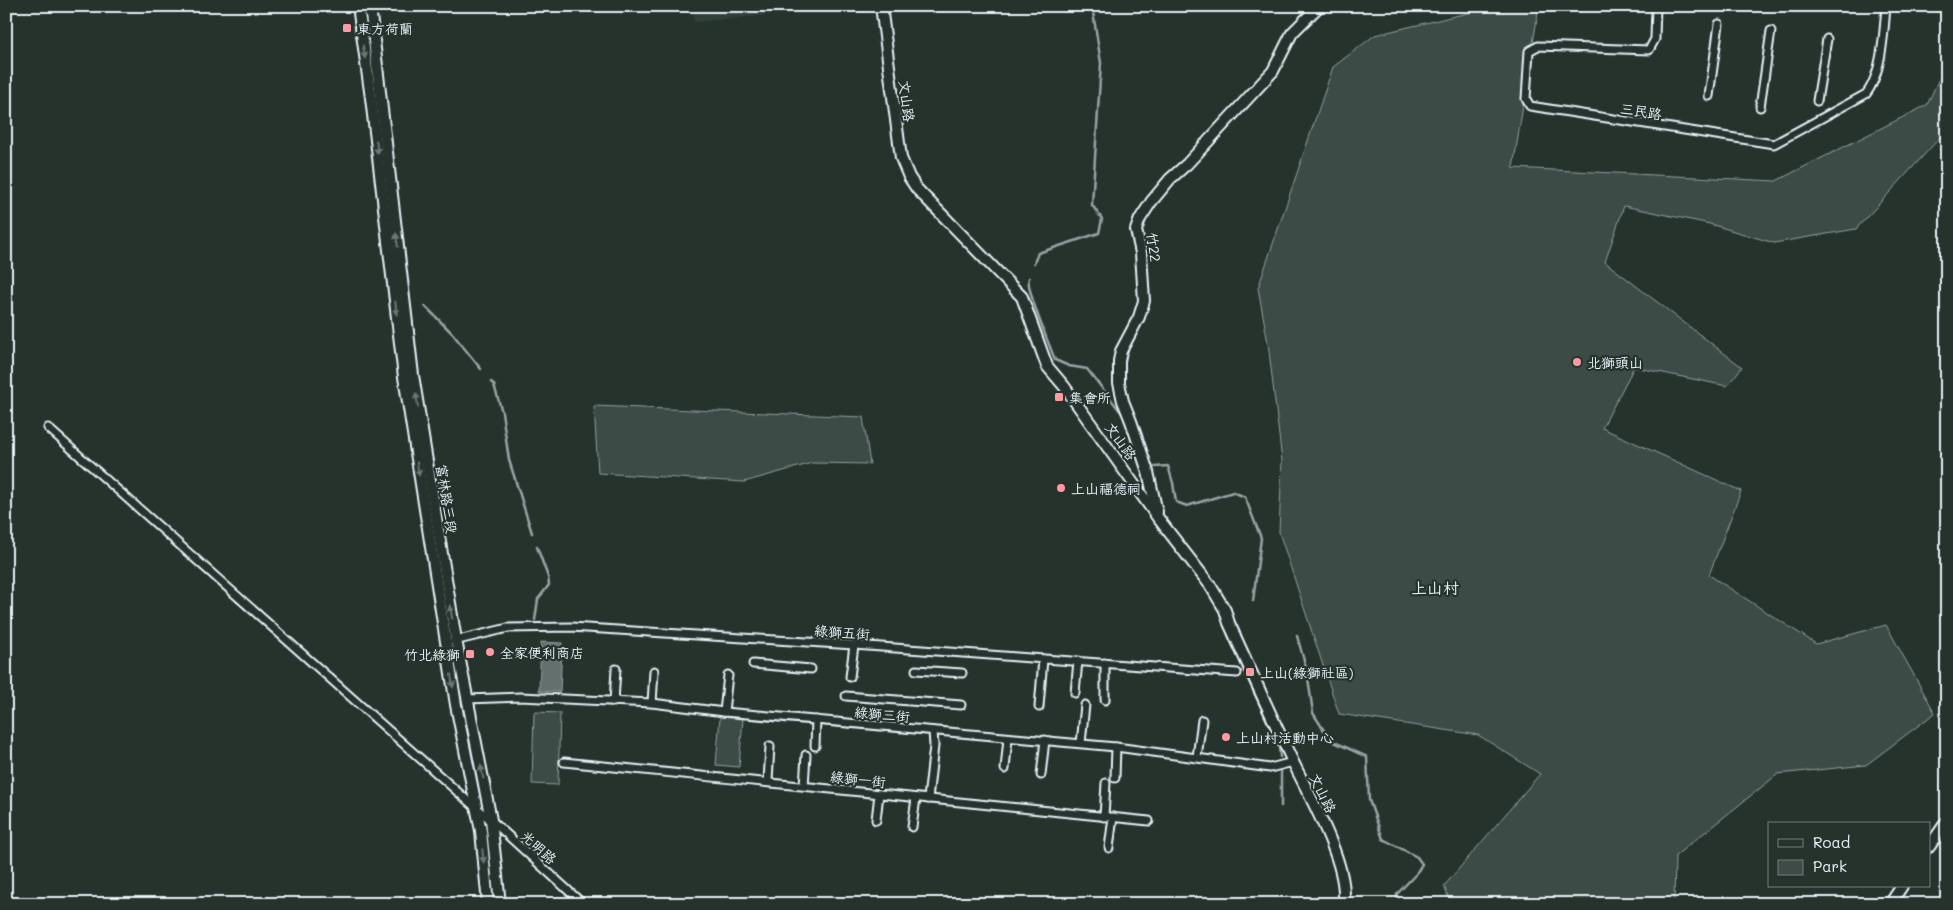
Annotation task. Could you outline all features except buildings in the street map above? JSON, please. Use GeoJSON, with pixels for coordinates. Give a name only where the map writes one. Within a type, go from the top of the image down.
{"type":"FeatureCollection","features":[{"type":"Feature","properties":{"kind":"main road"},"geometry":{"type":"LineString","coordinates":[[358,6],[376,98]]}},
{"type":"Feature","properties":{"kind":"main road"},"geometry":{"type":"LineString","coordinates":[[370,6],[376,98]]}},
{"type":"Feature","properties":{"kind":"main road","name":"文山路"},"geometry":{"type":"LineString","coordinates":[[881,6],[901,158],[909,177],[917,189],[1022,297],[1047,366],[1064,386],[1158,518],[1201,572],[1225,610],[1229,623],[1321,819],[1341,870],[1344,882],[1344,904]]}},
{"type":"Feature","properties":{"kind":"main road","name":"竹22"},"geometry":{"type":"LineString","coordinates":[[1158,518],[1148,472],[1123,401],[1119,383],[1119,361],[1122,351],[1144,300],[1141,253],[1136,230],[1151,202],[1170,179],[1187,164],[1273,71],[1292,33],[1319,6]]}},
{"type":"Feature","properties":{"kind":"main road","name":"富林路三段"},"geometry":{"type":"LineString","coordinates":[[376,98],[404,377],[451,642],[456,705],[481,831],[488,904]]}},
{"type":"Feature","properties":{"kind":"main road","name":"富林路三段"},"geometry":{"type":"LineString","coordinates":[[451,642],[467,699],[491,820],[500,904]]}},
{"type":"Feature","properties":{"kind":"main road"},"geometry":{"type":"LineString","coordinates":[[1930,845],[1947,821]]}},
{"type":"Feature","properties":{"kind":"main road"},"geometry":{"type":"LineString","coordinates":[[1890,904],[1901,888]]}},
{"type":"Feature","properties":{"kind":"street","name":"三民路"},"geometry":{"type":"LineString","coordinates":[[1656,6],[1654,39],[1649,50],[1538,46],[1530,51],[1526,99],[1530,106],[1774,144],[1866,94],[1871,87],[1883,46],[1886,6]]}},
{"type":"Feature","properties":{"kind":"street"},"geometry":{"type":"LineString","coordinates":[[1709,96],[1719,24]]}},
{"type":"Feature","properties":{"kind":"street"},"geometry":{"type":"LineString","coordinates":[[1760,107],[1771,31]]}},
{"type":"Feature","properties":{"kind":"street"},"geometry":{"type":"LineString","coordinates":[[1817,101],[1827,39]]}},
{"type":"Feature","properties":{"kind":"street","name":"光明路"},"geometry":{"type":"LineString","coordinates":[[48,428],[584,904]]}},
{"type":"Feature","properties":{"kind":"street","name":"綠獅五街"},"geometry":{"type":"LineString","coordinates":[[451,642],[508,628],[571,627],[854,645],[1237,673]]}},
{"type":"Feature","properties":{"kind":"street"},"geometry":{"type":"LineString","coordinates":[[850,677],[854,645]]}},
{"type":"Feature","properties":{"kind":"street"},"geometry":{"type":"LineString","coordinates":[[1039,707],[1043,659]]}},
{"type":"Feature","properties":{"kind":"street"},"geometry":{"type":"LineString","coordinates":[[1075,693],[1078,661]]}},
{"type":"Feature","properties":{"kind":"street"},"geometry":{"type":"LineString","coordinates":[[753,664],[811,669]]}},
{"type":"Feature","properties":{"kind":"street"},"geometry":{"type":"LineString","coordinates":[[1105,700],[1106,664]]}},
{"type":"Feature","properties":{"kind":"street"},"geometry":{"type":"LineString","coordinates":[[614,702],[616,669]]}},
{"type":"Feature","properties":{"kind":"street"},"geometry":{"type":"LineString","coordinates":[[916,670],[962,673]]}},
{"type":"Feature","properties":{"kind":"street"},"geometry":{"type":"LineString","coordinates":[[652,703],[654,671]]}},
{"type":"Feature","properties":{"kind":"street"},"geometry":{"type":"LineString","coordinates":[[724,712],[728,675]]}},
{"type":"Feature","properties":{"kind":"street"},"geometry":{"type":"LineString","coordinates":[[846,696],[960,705]]}},
{"type":"Feature","properties":{"kind":"street","name":"綠獅三街"},"geometry":{"type":"LineString","coordinates":[[467,699],[520,697],[652,703],[724,712],[1116,747],[1270,768],[1293,762]]}},
{"type":"Feature","properties":{"kind":"street"},"geometry":{"type":"LineString","coordinates":[[1081,744],[1085,705]]}},
{"type":"Feature","properties":{"kind":"street"},"geometry":{"type":"LineString","coordinates":[[815,746],[816,720]]}},
{"type":"Feature","properties":{"kind":"street"},"geometry":{"type":"LineString","coordinates":[[1197,757],[1202,720]]}},
{"type":"Feature","properties":{"kind":"street"},"geometry":{"type":"LineString","coordinates":[[928,800],[934,746],[933,731]]}},
{"type":"Feature","properties":{"kind":"street"},"geometry":{"type":"LineString","coordinates":[[1006,769],[1008,738]]}},
{"type":"Feature","properties":{"kind":"street"},"geometry":{"type":"LineString","coordinates":[[1041,775],[1045,740]]}},
{"type":"Feature","properties":{"kind":"street"},"geometry":{"type":"LineString","coordinates":[[768,782],[770,746]]}},
{"type":"Feature","properties":{"kind":"street"},"geometry":{"type":"LineString","coordinates":[[1115,778],[1116,747]]}},
{"type":"Feature","properties":{"kind":"street"},"geometry":{"type":"LineString","coordinates":[[804,786],[806,754]]}},
{"type":"Feature","properties":{"kind":"street","name":"綠獅一街"},"geometry":{"type":"LineString","coordinates":[[564,762],[1149,821]]}},
{"type":"Feature","properties":{"kind":"street"},"geometry":{"type":"LineString","coordinates":[[1104,817],[1106,783]]}},
{"type":"Feature","properties":{"kind":"street"},"geometry":{"type":"LineString","coordinates":[[876,820],[879,794]]}},
{"type":"Feature","properties":{"kind":"street"},"geometry":{"type":"LineString","coordinates":[[912,827],[916,798]]}},
{"type":"Feature","properties":{"kind":"street"},"geometry":{"type":"LineString","coordinates":[[1109,848],[1112,817]]}},
{"type":"Feature","properties":{"kind":"shaded area"},"geometry":{"type":"Polygon","coordinates":[[[692,6],[809,6],[809,11],[694,22],[692,6]]]}},
{"type":"Feature","properties":{"kind":"shaded area"},"geometry":{"type":"Polygon","coordinates":[[[541,642],[562,643],[560,692],[539,691],[541,642]]]}},
{"type":"Feature","properties":{"kind":"green space"},"geometry":{"type":"Polygon","coordinates":[[[1478,6],[1539,6],[1513,168],[1776,181],[1927,105],[1947,61],[1947,130],[1856,229],[1774,243],[1710,224],[1624,206],[1605,262],[1742,367],[1727,386],[1634,367],[1602,428],[1741,491],[1709,575],[1816,644],[1886,625],[1935,713],[1866,765],[1778,774],[1675,856],[1674,904],[1451,904],[1444,886],[1540,774],[1478,735],[1339,714],[1279,532],[1282,461],[1268,343],[1258,288],[1333,67],[1375,35],[1480,10],[1478,6]]]}},
{"type":"Feature","properties":{"kind":"green space"},"geometry":{"type":"Polygon","coordinates":[[[594,406],[863,417],[870,464],[812,463],[744,482],[598,473],[594,406]]]}},
{"type":"Feature","properties":{"kind":"green space"},"geometry":{"type":"Polygon","coordinates":[[[534,712],[560,713],[558,785],[532,784],[534,712]]]}},
{"type":"Feature","properties":{"kind":"green space"},"geometry":{"type":"Polygon","coordinates":[[[720,717],[743,719],[739,767],[716,765],[720,717]]]}},
{"type":"Feature","properties":{"kind":"waterway"},"geometry":{"type":"LineString","coordinates":[[1034,263],[1038,253],[1099,233],[1102,219],[1092,205],[1101,63],[1092,6]]}},
{"type":"Feature","properties":{"kind":"waterway"},"geometry":{"type":"LineString","coordinates":[[1029,278],[1034,305],[1055,360],[1069,366],[1087,369],[1124,416]]}},
{"type":"Feature","properties":{"kind":"waterway"},"geometry":{"type":"LineString","coordinates":[[425,306],[452,333],[481,369]]}},
{"type":"Feature","properties":{"kind":"waterway"},"geometry":{"type":"LineString","coordinates":[[491,382],[494,385],[502,412],[509,460],[532,533]]}},
{"type":"Feature","properties":{"kind":"waterway"},"geometry":{"type":"LineString","coordinates":[[1155,467],[1168,466],[1176,502],[1187,506],[1233,492],[1245,497],[1261,538],[1253,601]]}},
{"type":"Feature","properties":{"kind":"waterway"},"geometry":{"type":"LineString","coordinates":[[535,620],[538,599],[549,585],[537,547]]}},
{"type":"Feature","properties":{"kind":"waterway"},"geometry":{"type":"LineString","coordinates":[[1228,635],[1279,747],[1280,757]]}},
{"type":"Feature","properties":{"kind":"waterway"},"geometry":{"type":"LineString","coordinates":[[1297,636],[1307,671],[1313,713],[1330,740],[1367,757],[1369,800],[1383,839],[1417,857],[1422,864],[1416,874],[1397,894],[1397,904]]}},
{"type":"Feature","properties":{"kind":"waterway"},"geometry":{"type":"LineString","coordinates":[[1281,769],[1281,806]]}},
{"type":"Feature","properties":{"kind":"place","name":"東方荷蘭"},"geometry":{"type":"Point","coordinates":[347,28]}},
{"type":"Feature","properties":{"kind":"place","name":"北獅頭山"},"geometry":{"type":"Point","coordinates":[1577,362]}},
{"type":"Feature","properties":{"kind":"place","name":"集會所"},"geometry":{"type":"Point","coordinates":[1059,397]}},
{"type":"Feature","properties":{"kind":"place","name":"上山福德祠"},"geometry":{"type":"Point","coordinates":[1061,488]}},
{"type":"Feature","properties":{"kind":"place","name":"全家便利商店"},"geometry":{"type":"Point","coordinates":[490,652]}},
{"type":"Feature","properties":{"kind":"place","name":"竹北綠獅"},"geometry":{"type":"Point","coordinates":[470,654]}},
{"type":"Feature","properties":{"kind":"place","name":"上山(綠獅社區)"},"geometry":{"type":"Point","coordinates":[1250,672]}},
{"type":"Feature","properties":{"kind":"place","name":"上山村活動中心"},"geometry":{"type":"Point","coordinates":[1226,737]}},
{"type":"Feature","properties":{"kind":"district","name":"上山村"},"geometry":{"type":"Point","coordinates":[1435,587]}}]}
